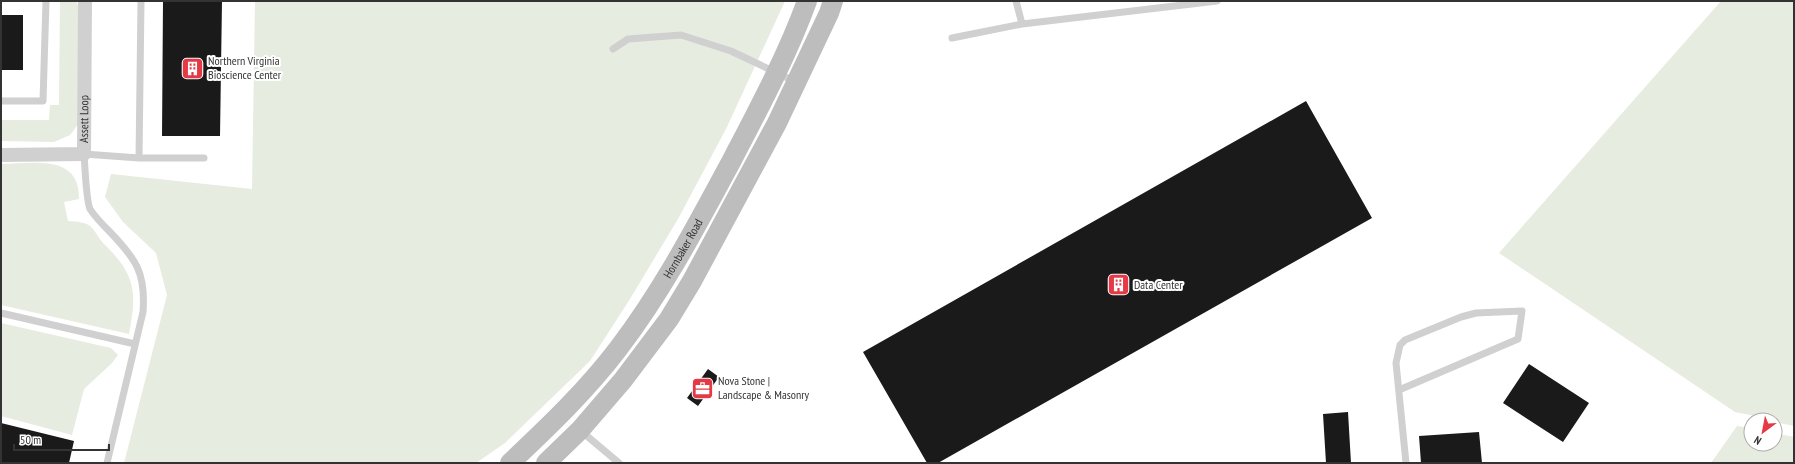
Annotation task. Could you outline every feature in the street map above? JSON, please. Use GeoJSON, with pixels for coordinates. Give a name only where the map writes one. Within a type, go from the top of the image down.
{"type":"FeatureCollection","features":[{"type":"Feature","properties":{"kind":"main road","name":"Hornbaker Road"},"geometry":{"type":"LineString","coordinates":[[510,463],[564,411],[591,382],[618,349],[657,293],[695,228],[777,72],[807,1]]}},
{"type":"Feature","properties":{"kind":"main road","name":"Hornbaker Road"},"geometry":{"type":"LineString","coordinates":[[546,463],[580,430],[644,354],[681,300],[723,226],[796,82],[829,13],[833,1]]}},
{"type":"Feature","properties":{"kind":"street","name":"Assett Loop"},"geometry":{"type":"LineString","coordinates":[[1,154],[84,154],[85,1]]}},
{"type":"Feature","properties":{"kind":"lane"},"geometry":{"type":"LineString","coordinates":[[1,101],[43,101],[46,1]]}},
{"type":"Feature","properties":{"kind":"lane"},"geometry":{"type":"LineString","coordinates":[[139,158],[141,1]]}},
{"type":"Feature","properties":{"kind":"lane"},"geometry":{"type":"LineString","coordinates":[[1016,1],[1022,24]]}},
{"type":"Feature","properties":{"kind":"lane"},"geometry":{"type":"LineString","coordinates":[[952,38],[1022,24],[1217,1]]}},
{"type":"Feature","properties":{"kind":"lane"},"geometry":{"type":"LineString","coordinates":[[613,49],[628,39],[681,35],[731,51],[796,82]]}},
{"type":"Feature","properties":{"kind":"lane"},"geometry":{"type":"LineString","coordinates":[[107,463],[136,344],[143,312],[144,296],[136,263],[126,248],[97,218],[89,207],[84,154],[139,158],[204,158]]}},
{"type":"Feature","properties":{"kind":"lane"},"geometry":{"type":"LineString","coordinates":[[1399,390],[1518,339],[1522,311],[1476,313],[1461,317],[1405,340],[1400,345],[1397,354],[1399,390],[1406,463]]}},
{"type":"Feature","properties":{"kind":"lane"},"geometry":{"type":"LineString","coordinates":[[1,313],[136,344]]}},
{"type":"Feature","properties":{"kind":"lane"},"geometry":{"type":"LineString","coordinates":[[580,430],[612,461],[619,463]]}},
{"type":"Feature","properties":{"kind":"shaded area"},"geometry":{"type":"Polygon","coordinates":[[[60,1],[76,1],[80,9],[79,123],[70,135],[54,142],[1,141],[1,120],[49,120],[50,105],[59,105],[60,1]]]}},
{"type":"Feature","properties":{"kind":"shaded area"},"geometry":{"type":"Polygon","coordinates":[[[255,1],[785,1],[727,127],[678,219],[630,299],[590,361],[505,443],[476,463],[124,463],[167,295],[156,253],[123,222],[105,197],[111,174],[252,189],[255,1]]]}},
{"type":"Feature","properties":{"kind":"shaded area"},"geometry":{"type":"Polygon","coordinates":[[[1721,1],[1794,1],[1794,426],[1783,424],[1783,412],[1743,412],[1743,414],[1735,412],[1499,253],[1721,1]]]}},
{"type":"Feature","properties":{"kind":"shaded area"},"geometry":{"type":"Polygon","coordinates":[[[1,164],[52,164],[63,168],[72,174],[77,184],[79,199],[64,202],[68,221],[81,222],[91,226],[123,265],[132,285],[133,295],[132,319],[129,334],[1,305],[1,164]]]}},
{"type":"Feature","properties":{"kind":"shaded area"},"geometry":{"type":"Polygon","coordinates":[[[1,323],[111,348],[118,355],[112,363],[84,389],[72,435],[1,416],[1,323]]]}},
{"type":"Feature","properties":{"kind":"shaded area"},"geometry":{"type":"Polygon","coordinates":[[[1737,426],[1743,427],[1743,452],[1783,452],[1783,435],[1794,437],[1794,463],[1711,463],[1737,426]]]}},
{"type":"Feature","properties":{"kind":"building","name":"Northern Virginia Bioscience Center"},"geometry":{"type":"Polygon","coordinates":[[[163,1],[222,1],[220,136],[162,136],[163,1]]]}},
{"type":"Feature","properties":{"kind":"building"},"geometry":{"type":"Polygon","coordinates":[[[1,15],[23,15],[23,70],[1,70],[1,15]]]}},
{"type":"Feature","properties":{"kind":"building","name":"Data Center"},"geometry":{"type":"Polygon","coordinates":[[[1306,101],[1372,218],[938,463],[927,463],[863,352],[1306,101]]]}},
{"type":"Feature","properties":{"kind":"building"},"geometry":{"type":"Polygon","coordinates":[[[1529,364],[1589,403],[1563,442],[1503,403],[1529,364]]]}},
{"type":"Feature","properties":{"kind":"building"},"geometry":{"type":"Polygon","coordinates":[[[708,369],[719,377],[698,406],[687,398],[708,369]]]}},
{"type":"Feature","properties":{"kind":"building"},"geometry":{"type":"Polygon","coordinates":[[[1348,412],[1351,463],[1326,463],[1323,414],[1348,412]]]}},
{"type":"Feature","properties":{"kind":"building"},"geometry":{"type":"Polygon","coordinates":[[[1,423],[74,441],[69,463],[1,463],[1,423]]]}},
{"type":"Feature","properties":{"kind":"building"},"geometry":{"type":"Polygon","coordinates":[[[1479,432],[1482,463],[1421,463],[1419,436],[1479,432]]]}},
{"type":"Feature","properties":{"kind":"place","name":"Northern Virginia Bioscience Center"},"geometry":{"type":"Point","coordinates":[192,68]}},
{"type":"Feature","properties":{"kind":"place","name":"Data Center"},"geometry":{"type":"Point","coordinates":[1118,285]}},
{"type":"Feature","properties":{"kind":"place","name":"Nova Stone | Landscape & Masonry"},"geometry":{"type":"Point","coordinates":[703,388]}}]}
